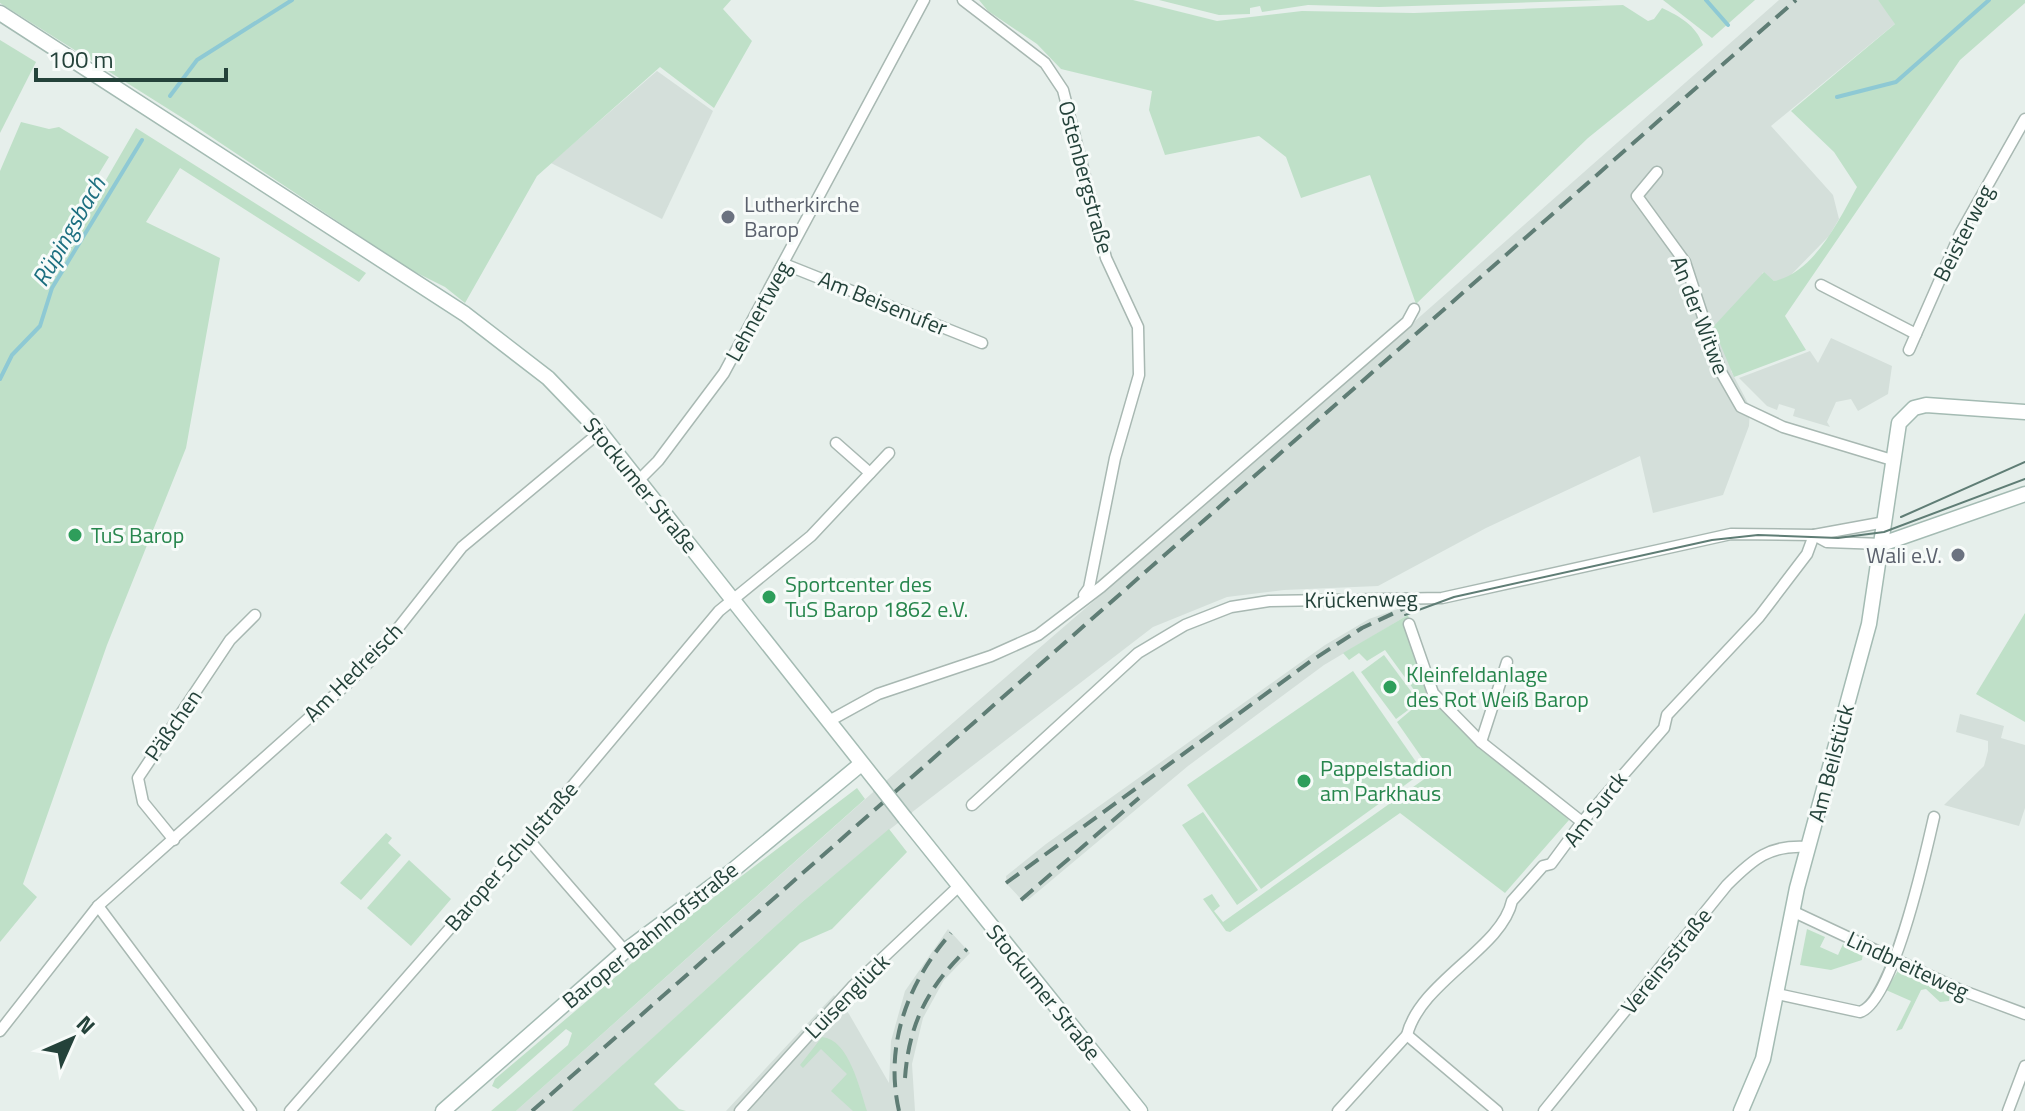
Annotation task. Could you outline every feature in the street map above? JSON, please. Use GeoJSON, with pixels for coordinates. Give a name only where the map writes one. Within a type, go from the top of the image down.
{"type":"FeatureCollection","features":[{"type":"Feature","properties":{"kind":"main road","name":"Stockumer Straße"},"geometry":{"type":"LineString","coordinates":[[0,13],[465,314],[548,378],[600,432],[639,480],[861,764],[1140,1111]]}},
{"type":"Feature","properties":{"kind":"main road"},"geometry":{"type":"LineString","coordinates":[[1884,533],[1899,423],[1914,408],[1964,406],[2025,412]]}},
{"type":"Feature","properties":{"kind":"main road","name":"Krückenweg"},"geometry":{"type":"LineString","coordinates":[[1884,533],[2025,494]]}},
{"type":"Feature","properties":{"kind":"main road","name":"Am Beilstück"},"geometry":{"type":"LineString","coordinates":[[1741,1111],[1763,1059],[1792,911],[1869,624],[1884,533]]}},
{"type":"Feature","properties":{"kind":"main road","name":"Baroper Bahnhofstraße"},"geometry":{"type":"LineString","coordinates":[[443,1111],[625,951],[732,871],[861,764]]}},
{"type":"Feature","properties":{"kind":"street","name":"Ostenbergstraße"},"geometry":{"type":"LineString","coordinates":[[963,0],[1045,63],[1063,90],[1106,258],[1138,327],[1139,375],[1115,458],[1089,588],[1075,607]]}},
{"type":"Feature","properties":{"kind":"street","name":"Ostenbergstraße"},"geometry":{"type":"LineString","coordinates":[[969,0],[975,11]]}},
{"type":"Feature","properties":{"kind":"street","name":"Lehnertweg"},"geometry":{"type":"LineString","coordinates":[[639,480],[658,461],[724,373],[924,1]]}},
{"type":"Feature","properties":{"kind":"street","name":"Beisterweg"},"geometry":{"type":"LineString","coordinates":[[1909,350],[1960,234],[2025,119]]}},
{"type":"Feature","properties":{"kind":"street","name":"An der Witwe"},"geometry":{"type":"LineString","coordinates":[[1657,172],[1637,196],[1685,262],[1721,372],[1741,407],[1783,427],[1892,460]]}},
{"type":"Feature","properties":{"kind":"street","name":"Am Beisenufer"},"geometry":{"type":"LineString","coordinates":[[784,264],[982,343]]}},
{"type":"Feature","properties":{"kind":"street"},"geometry":{"type":"LineString","coordinates":[[1821,285],[1916,334]]}},
{"type":"Feature","properties":{"kind":"street","name":"Ostenbergstraße"},"geometry":{"type":"LineString","coordinates":[[829,721],[878,694],[991,656],[1038,635],[1075,607],[1407,322],[1414,309]]}},
{"type":"Feature","properties":{"kind":"street","name":"Am Hedreisch"},"geometry":{"type":"LineString","coordinates":[[0,1031],[98,906],[380,651],[462,547],[600,432]]}},
{"type":"Feature","properties":{"kind":"street"},"geometry":{"type":"LineString","coordinates":[[836,443],[870,473]]}},
{"type":"Feature","properties":{"kind":"street","name":"Baroper Schulstraße"},"geometry":{"type":"LineString","coordinates":[[290,1111],[528,839],[731,599],[811,536],[889,453]]}},
{"type":"Feature","properties":{"kind":"street","name":"Krückenweg"},"geometry":{"type":"LineString","coordinates":[[972,805],[1138,653],[1185,625],[1231,607],[1269,601],[1442,598],[1731,534],[1884,533]]}},
{"type":"Feature","properties":{"kind":"street","name":"Krückenweg"},"geometry":{"type":"LineString","coordinates":[[1814,535],[1827,542],[1884,533]]}},
{"type":"Feature","properties":{"kind":"street","name":"Am Surck"},"geometry":{"type":"LineString","coordinates":[[1338,1111],[1407,1035],[1411,1020],[1462,961],[1474,954],[1509,915],[1512,901],[1543,866],[1551,864],[1582,822],[1664,728],[1667,715],[1695,683],[1714,669],[1759,617],[1807,554],[1814,535]]}},
{"type":"Feature","properties":{"kind":"street","name":"Päßchen"},"geometry":{"type":"LineString","coordinates":[[174,840],[143,802],[138,778],[230,640],[255,615]]}},
{"type":"Feature","properties":{"kind":"street"},"geometry":{"type":"LineString","coordinates":[[1409,624],[1433,693],[1481,742],[1582,822]]}},
{"type":"Feature","properties":{"kind":"street"},"geometry":{"type":"LineString","coordinates":[[1481,742],[1507,662]]}},
{"type":"Feature","properties":{"kind":"street"},"geometry":{"type":"LineString","coordinates":[[1777,994],[1860,1012],[1872,1005],[1894,960],[1934,817]]}},
{"type":"Feature","properties":{"kind":"street"},"geometry":{"type":"LineString","coordinates":[[528,839],[625,951]]}},
{"type":"Feature","properties":{"kind":"street","name":"Vereinsstraße"},"geometry":{"type":"LineString","coordinates":[[1544,1111],[1727,885],[1757,855],[1785,845],[1808,847]]}},
{"type":"Feature","properties":{"kind":"street","name":"Luisenglück"},"geometry":{"type":"LineString","coordinates":[[740,1111],[852,987],[959,886]]}},
{"type":"Feature","properties":{"kind":"street"},"geometry":{"type":"LineString","coordinates":[[98,906],[251,1111]]}},
{"type":"Feature","properties":{"kind":"street","name":"Lindbreiteweg"},"geometry":{"type":"LineString","coordinates":[[1792,911],[1894,960],[2025,1014]]}},
{"type":"Feature","properties":{"kind":"street"},"geometry":{"type":"LineString","coordinates":[[1407,1035],[1497,1111]]}},
{"type":"Feature","properties":{"kind":"street"},"geometry":{"type":"LineString","coordinates":[[2008,1111],[2025,1066]]}},
{"type":"Feature","properties":{"kind":"shaded area"},"geometry":{"type":"Polygon","coordinates":[[[1779,0],[1878,0],[1896,23],[1771,126],[1833,195],[1839,219],[1829,236],[1788,278],[1774,281],[1763,272],[1731,371],[1750,407],[1749,426],[1723,495],[1653,513],[1640,456],[1486,528],[1378,586],[1284,590],[1227,597],[1153,627],[885,833],[802,902],[623,1065],[675,1111],[516,1111],[880,786],[1296,426],[1779,0]]]}},
{"type":"Feature","properties":{"kind":"shaded area"},"geometry":{"type":"Polygon","coordinates":[[[657,71],[713,111],[662,219],[551,163],[657,71]]]}},
{"type":"Feature","properties":{"kind":"shaded area"},"geometry":{"type":"Polygon","coordinates":[[[1831,338],[1892,366],[1888,394],[1858,411],[1851,399],[1836,402],[1827,422],[1830,427],[1793,416],[1795,409],[1779,404],[1777,410],[1767,406],[1739,378],[1810,351],[1818,363],[1831,338]]]}},
{"type":"Feature","properties":{"kind":"shaded area"},"geometry":{"type":"Polygon","coordinates":[[[1406,606],[1408,615],[1324,665],[1188,766],[1028,900],[1020,898],[1007,884],[1006,876],[1046,844],[1325,645],[1369,619],[1406,606]]]}},
{"type":"Feature","properties":{"kind":"shaded area"},"geometry":{"type":"Polygon","coordinates":[[[1960,714],[2004,726],[2001,738],[2025,745],[2025,808],[2019,826],[1944,805],[1984,766],[1988,751],[1988,741],[1956,732],[1960,714]]]}},
{"type":"Feature","properties":{"kind":"shaded area"},"geometry":{"type":"Polygon","coordinates":[[[948,929],[970,953],[944,980],[923,1018],[912,1064],[915,1111],[726,1111],[834,995],[849,1014],[889,1083],[891,1041],[905,991],[948,929]]]}},
{"type":"Feature","properties":{"kind":"green space"},"geometry":{"type":"Polygon","coordinates":[[[0,0],[731,0],[723,9],[752,41],[714,108],[660,67],[537,176],[465,303],[445,287],[409,269],[189,122],[0,3],[0,0]]]}},
{"type":"Feature","properties":{"kind":"green space"},"geometry":{"type":"Polygon","coordinates":[[[979,0],[1133,0],[1217,21],[1302,11],[1414,13],[1623,5],[1648,21],[1654,19],[1662,8],[1668,11],[1691,27],[1703,45],[1588,138],[1416,304],[1370,175],[1301,198],[1286,157],[1259,136],[1165,155],[1149,110],[1152,91],[1061,69],[1037,44],[988,11],[979,0]]]}},
{"type":"Feature","properties":{"kind":"green space"},"geometry":{"type":"Polygon","coordinates":[[[1159,0],[1604,0],[1379,7],[1308,5],[1262,12],[1260,6],[1250,8],[1250,14],[1219,15],[1159,0]]]}},
{"type":"Feature","properties":{"kind":"green space"},"geometry":{"type":"Polygon","coordinates":[[[1663,0],[1755,0],[1712,38],[1663,0]]]}},
{"type":"Feature","properties":{"kind":"green space"},"geometry":{"type":"Polygon","coordinates":[[[1878,0],[2025,0],[2025,3],[1960,60],[1785,316],[1806,350],[1734,377],[1713,327],[1764,272],[1774,281],[1801,268],[1824,243],[1857,187],[1834,152],[1791,111],[1895,24],[1878,0]]]}},
{"type":"Feature","properties":{"kind":"green space"},"geometry":{"type":"Polygon","coordinates":[[[0,40],[36,62],[0,133],[0,40]]]}},
{"type":"Feature","properties":{"kind":"green space"},"geometry":{"type":"Polygon","coordinates":[[[21,122],[49,129],[59,127],[109,157],[42,267],[52,273],[136,128],[366,273],[359,282],[180,168],[146,222],[220,258],[186,448],[107,645],[23,884],[37,897],[0,942],[0,171],[21,122]]]}},
{"type":"Feature","properties":{"kind":"green space"},"geometry":{"type":"Polygon","coordinates":[[[2025,613],[2025,722],[1976,694],[2025,613]]]}},
{"type":"Feature","properties":{"kind":"green space"},"geometry":{"type":"Polygon","coordinates":[[[1408,615],[1420,660],[1445,706],[1569,820],[1505,893],[1400,813],[1230,932],[1226,931],[1203,899],[1212,894],[1220,906],[1214,911],[1223,922],[1430,775],[1429,768],[1397,722],[1428,696],[1420,698],[1385,650],[1367,661],[1359,653],[1349,660],[1343,653],[1408,615]]]}},
{"type":"Feature","properties":{"kind":"green space","name":"Kleinfeldanlage des Rot Weiß Barop"},"geometry":{"type":"Polygon","coordinates":[[[1384,655],[1419,702],[1396,719],[1361,672],[1384,655]]]}},
{"type":"Feature","properties":{"kind":"green space","name":"Pappelstadion am Parkhaus"},"geometry":{"type":"Polygon","coordinates":[[[1353,671],[1423,772],[1261,889],[1187,785],[1353,671]]]}},
{"type":"Feature","properties":{"kind":"green space"},"geometry":{"type":"Polygon","coordinates":[[[857,788],[865,799],[516,1111],[491,1111],[568,1045],[572,1033],[566,1029],[498,1089],[492,1086],[495,1079],[672,929],[857,788]]]}},
{"type":"Feature","properties":{"kind":"green space"},"geometry":{"type":"Polygon","coordinates":[[[1203,812],[1258,890],[1237,905],[1182,825],[1203,812]]]}},
{"type":"Feature","properties":{"kind":"green space"},"geometry":{"type":"Polygon","coordinates":[[[889,829],[907,852],[832,929],[800,943],[654,1084],[679,1109],[686,1111],[572,1111],[802,902],[889,829]]]}},
{"type":"Feature","properties":{"kind":"green space"},"geometry":{"type":"Polygon","coordinates":[[[386,833],[392,838],[388,843],[401,855],[361,900],[340,883],[386,833]]]}},
{"type":"Feature","properties":{"kind":"green space"},"geometry":{"type":"Polygon","coordinates":[[[409,860],[451,899],[411,946],[367,908],[409,860]]]}},
{"type":"Feature","properties":{"kind":"green space"},"geometry":{"type":"Polygon","coordinates":[[[1807,929],[1825,937],[1820,947],[1838,955],[1843,944],[1863,953],[1862,960],[1831,970],[1800,965],[1807,929]]]}},
{"type":"Feature","properties":{"kind":"green space"},"geometry":{"type":"Polygon","coordinates":[[[1899,969],[1950,993],[1949,1001],[1940,1002],[1926,989],[1921,990],[1902,1029],[1896,1031],[1911,1001],[1886,990],[1899,969]]]}},
{"type":"Feature","properties":{"kind":"green space"},"geometry":{"type":"Polygon","coordinates":[[[822,1037],[839,1046],[846,1056],[867,1111],[853,1111],[831,1091],[847,1074],[821,1049],[803,1068],[800,1065],[822,1037]]]}},
{"type":"Feature","properties":{"kind":"waterway","name":"Rüpingsbach"},"geometry":{"type":"LineString","coordinates":[[170,96],[197,60],[292,0]]}},
{"type":"Feature","properties":{"kind":"waterway","name":"Rüpingsbach"},"geometry":{"type":"LineString","coordinates":[[1706,0],[1728,25]]}},
{"type":"Feature","properties":{"kind":"waterway","name":"Rüpingsbach"},"geometry":{"type":"LineString","coordinates":[[1837,97],[1896,82],[1989,0]]}},
{"type":"Feature","properties":{"kind":"waterway","name":"Rüpingsbach"},"geometry":{"type":"LineString","coordinates":[[0,379],[12,355],[40,326],[52,288],[142,140]]}},
{"type":"Feature","properties":{"kind":"tram line"},"geometry":{"type":"LineString","coordinates":[[1901,517],[2025,462]]}},
{"type":"Feature","properties":{"kind":"tram line"},"geometry":{"type":"LineString","coordinates":[[1405,615],[1454,597],[1712,540],[1758,535],[1838,538],[1884,532],[2025,479]]}},
{"type":"Feature","properties":{"kind":"railway"},"geometry":{"type":"LineString","coordinates":[[532,1111],[1796,0]]}},
{"type":"Feature","properties":{"kind":"railway"},"geometry":{"type":"LineString","coordinates":[[1006,883],[1311,661],[1362,628],[1405,608]]}},
{"type":"Feature","properties":{"kind":"railway"},"geometry":{"type":"LineString","coordinates":[[1021,900],[1139,798]]}},
{"type":"Feature","properties":{"kind":"railway"},"geometry":{"type":"LineString","coordinates":[[899,1111],[895,1062],[903,1016],[923,972],[951,933]]}},
{"type":"Feature","properties":{"kind":"railway"},"geometry":{"type":"LineString","coordinates":[[905,1078],[911,1040],[923,1007],[941,977],[967,949]]}},
{"type":"Feature","properties":{"kind":"place","name":"Lutherkirche Barop"},"geometry":{"type":"Point","coordinates":[728,217]}},
{"type":"Feature","properties":{"kind":"place","name":"TuS Barop"},"geometry":{"type":"Point","coordinates":[75,535]}},
{"type":"Feature","properties":{"kind":"place","name":"Wali e.V."},"geometry":{"type":"Point","coordinates":[1958,555]}},
{"type":"Feature","properties":{"kind":"place","name":"Sportcenter des TuS Barop 1862 e.V."},"geometry":{"type":"Point","coordinates":[769,597]}},
{"type":"Feature","properties":{"kind":"place","name":"Kleinfeldanlage des Rot Weiß Barop"},"geometry":{"type":"Point","coordinates":[1390,687]}},
{"type":"Feature","properties":{"kind":"place","name":"Pappelstadion am Parkhaus"},"geometry":{"type":"Point","coordinates":[1304,781]}}]}
